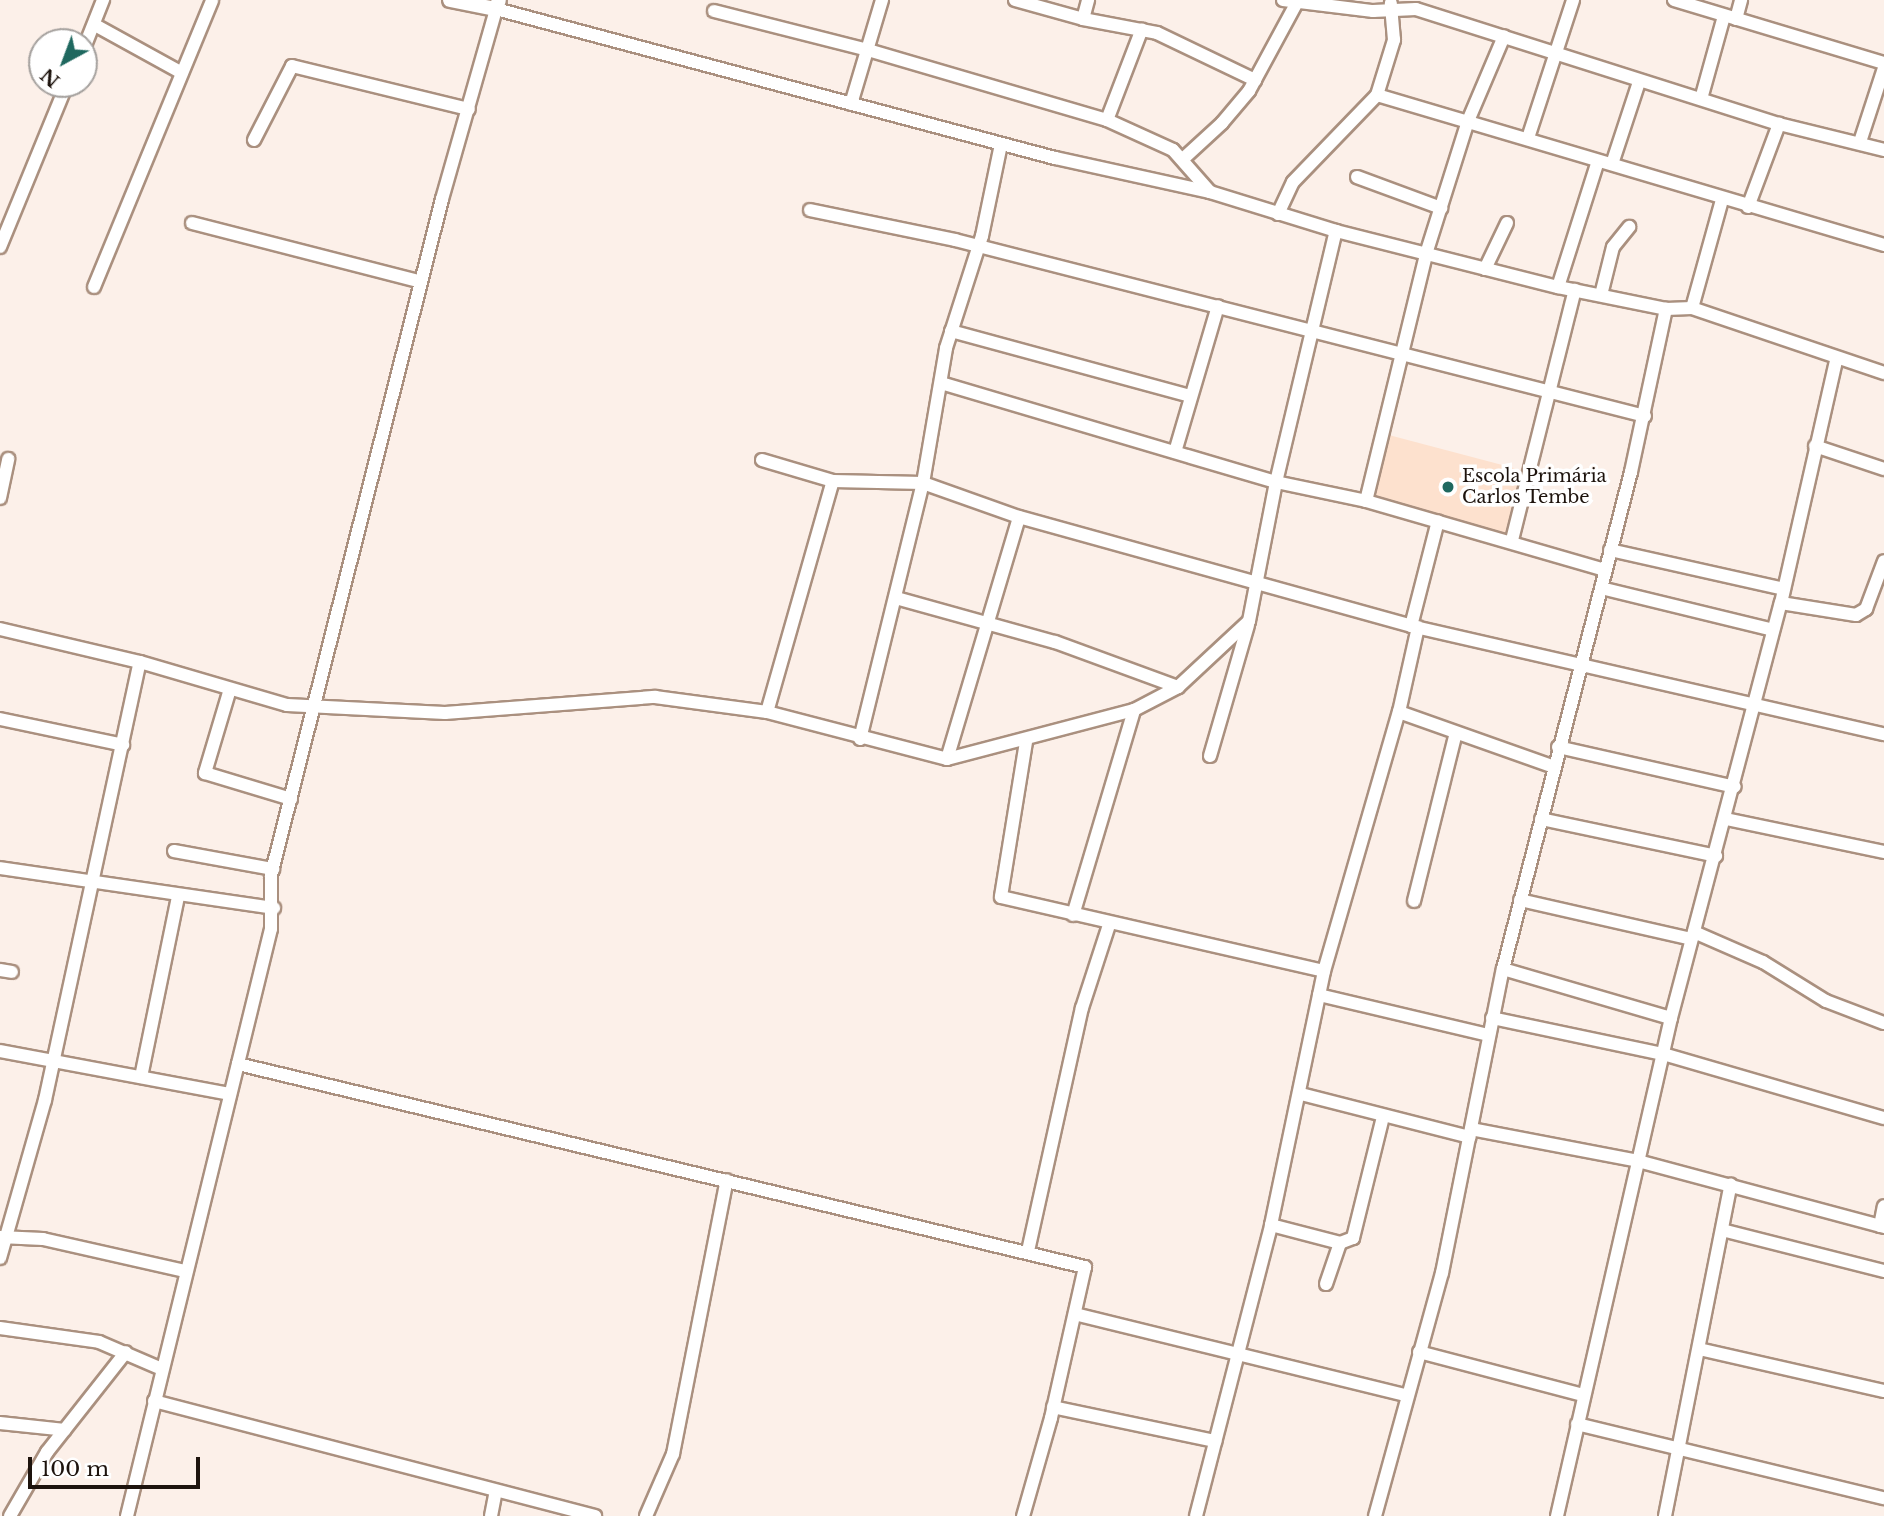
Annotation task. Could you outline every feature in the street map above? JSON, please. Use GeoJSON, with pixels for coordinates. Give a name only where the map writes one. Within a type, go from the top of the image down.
{"type":"FeatureCollection","features":[{"type":"Feature","properties":{"kind":"street"},"geometry":{"type":"LineString","coordinates":[[94,28],[103,0]]}},
{"type":"Feature","properties":{"kind":"street"},"geometry":{"type":"LineString","coordinates":[[94,286],[212,0]]}},
{"type":"Feature","properties":{"kind":"street"},"geometry":{"type":"LineString","coordinates":[[450,0],[497,5],[851,104],[1001,144],[1210,192],[1336,231],[1485,269],[1666,309],[1692,308],[1836,360],[1884,373]]}},
{"type":"Feature","properties":{"kind":"street"},"geometry":{"type":"LineString","coordinates":[[851,104],[882,0]]}},
{"type":"Feature","properties":{"kind":"street"},"geometry":{"type":"LineString","coordinates":[[1015,0],[1083,19],[1142,29],[1255,80]]}},
{"type":"Feature","properties":{"kind":"street"},"geometry":{"type":"LineString","coordinates":[[1083,19],[1088,0]]}},
{"type":"Feature","properties":{"kind":"street"},"geometry":{"type":"LineString","coordinates":[[1283,0],[1296,5],[1373,11],[1391,4],[1416,9],[1639,82],[1779,124],[1884,150]]}},
{"type":"Feature","properties":{"kind":"street"},"geometry":{"type":"LineString","coordinates":[[1528,138],[1573,0]]}},
{"type":"Feature","properties":{"kind":"street"},"geometry":{"type":"LineString","coordinates":[[1674,0],[1884,63]]}},
{"type":"Feature","properties":{"kind":"street"},"geometry":{"type":"LineString","coordinates":[[1701,99],[1730,17],[1741,0]]}},
{"type":"Feature","properties":{"kind":"street"},"geometry":{"type":"LineString","coordinates":[[1278,214],[1293,182],[1377,94],[1394,40],[1391,4]]}},
{"type":"Feature","properties":{"kind":"street"},"geometry":{"type":"LineString","coordinates":[[127,1516],[274,908],[273,869],[421,282],[497,5]]}},
{"type":"Feature","properties":{"kind":"street"},"geometry":{"type":"LineString","coordinates":[[1184,158],[1222,124],[1255,80],[1296,5]]}},
{"type":"Feature","properties":{"kind":"street"},"geometry":{"type":"LineString","coordinates":[[714,11],[868,50],[1107,120],[1184,158],[1210,192]]}},
{"type":"Feature","properties":{"kind":"street"},"geometry":{"type":"LineString","coordinates":[[95,25],[182,73]]}},
{"type":"Feature","properties":{"kind":"street"},"geometry":{"type":"LineString","coordinates":[[1107,120],[1142,29]]}},
{"type":"Feature","properties":{"kind":"street"},"geometry":{"type":"LineString","coordinates":[[1366,502],[1426,254],[1468,121],[1504,36]]}},
{"type":"Feature","properties":{"kind":"street"},"geometry":{"type":"LineString","coordinates":[[254,141],[292,66],[469,108]]}},
{"type":"Feature","properties":{"kind":"street"},"geometry":{"type":"LineString","coordinates":[[1860,142],[1884,68]]}},
{"type":"Feature","properties":{"kind":"street"},"geometry":{"type":"LineString","coordinates":[[1612,164],[1639,82]]}},
{"type":"Feature","properties":{"kind":"street"},"geometry":{"type":"LineString","coordinates":[[1377,94],[1528,138],[1748,208],[1884,245]]}},
{"type":"Feature","properties":{"kind":"street"},"geometry":{"type":"LineString","coordinates":[[0,247],[61,98]]}},
{"type":"Feature","properties":{"kind":"street"},"geometry":{"type":"LineString","coordinates":[[1748,208],[1779,124]]}},
{"type":"Feature","properties":{"kind":"street"},"geometry":{"type":"LineString","coordinates":[[860,740],[923,483],[951,331],[976,246],[1001,144]]}},
{"type":"Feature","properties":{"kind":"street"},"geometry":{"type":"LineString","coordinates":[[1558,287],[1598,161]]}},
{"type":"Feature","properties":{"kind":"street"},"geometry":{"type":"LineString","coordinates":[[1357,177],[1441,208]]}},
{"type":"Feature","properties":{"kind":"street"},"geometry":{"type":"LineString","coordinates":[[1692,308],[1722,200]]}},
{"type":"Feature","properties":{"kind":"street"},"geometry":{"type":"LineString","coordinates":[[810,211],[976,246],[1645,416]]}},
{"type":"Feature","properties":{"kind":"street"},"geometry":{"type":"LineString","coordinates":[[192,223],[421,282]]}},
{"type":"Feature","properties":{"kind":"street"},"geometry":{"type":"LineString","coordinates":[[1485,269],[1507,223]]}},
{"type":"Feature","properties":{"kind":"street"},"geometry":{"type":"LineString","coordinates":[[1601,295],[1613,247],[1629,227]]}},
{"type":"Feature","properties":{"kind":"street"},"geometry":{"type":"LineString","coordinates":[[1210,756],[1249,621],[1254,584],[1276,482],[1336,231]]}},
{"type":"Feature","properties":{"kind":"street"},"geometry":{"type":"LineString","coordinates":[[1512,540],[1575,290]]}},
{"type":"Feature","properties":{"kind":"street"},"geometry":{"type":"LineString","coordinates":[[1175,452],[1218,306]]}},
{"type":"Feature","properties":{"kind":"street"},"geometry":{"type":"LineString","coordinates":[[1376,1516],[1406,1395],[1442,1273],[1503,969],[1645,416],[1666,309]]}},
{"type":"Feature","properties":{"kind":"street"},"geometry":{"type":"LineString","coordinates":[[951,331],[1190,396]]}},
{"type":"Feature","properties":{"kind":"street"},"geometry":{"type":"LineString","coordinates":[[1557,1516],[1671,1018],[1782,603],[1836,360]]}},
{"type":"Feature","properties":{"kind":"street"},"geometry":{"type":"LineString","coordinates":[[941,383],[1276,482],[1512,540],[1605,570]]}},
{"type":"Feature","properties":{"kind":"street"},"geometry":{"type":"LineString","coordinates":[[1815,446],[1884,469]]}},
{"type":"Feature","properties":{"kind":"street"},"geometry":{"type":"LineString","coordinates":[[0,498],[8,459]]}},
{"type":"Feature","properties":{"kind":"street"},"geometry":{"type":"LineString","coordinates":[[762,460],[834,481],[923,483],[1019,517],[1415,627],[1884,734]]}},
{"type":"Feature","properties":{"kind":"street"},"geometry":{"type":"LineString","coordinates":[[767,712],[834,481]]}},
{"type":"Feature","properties":{"kind":"street"},"geometry":{"type":"LineString","coordinates":[[947,759],[984,624],[1019,517]]}},
{"type":"Feature","properties":{"kind":"street"},"geometry":{"type":"LineString","coordinates":[[1196,1516],[1301,1094],[1324,971],[1399,712],[1438,522]]}},
{"type":"Feature","properties":{"kind":"street"},"geometry":{"type":"LineString","coordinates":[[1610,550],[1784,589]]}},
{"type":"Feature","properties":{"kind":"street"},"geometry":{"type":"LineString","coordinates":[[1782,603],[1857,615],[1866,609],[1883,567]]}},
{"type":"Feature","properties":{"kind":"street"},"geometry":{"type":"LineString","coordinates":[[1601,588],[1773,630]]}},
{"type":"Feature","properties":{"kind":"street"},"geometry":{"type":"LineString","coordinates":[[896,598],[1055,642],[1178,687]]}},
{"type":"Feature","properties":{"kind":"street"},"geometry":{"type":"LineString","coordinates":[[0,629],[140,662],[230,690],[314,708],[445,713],[655,696],[767,712],[860,740],[947,759],[1026,742],[1133,710],[1178,687],[1249,621]]}},
{"type":"Feature","properties":{"kind":"street"},"geometry":{"type":"LineString","coordinates":[[0,1258],[52,1058],[93,884],[140,662]]}},
{"type":"Feature","properties":{"kind":"street"},"geometry":{"type":"LineString","coordinates":[[230,690],[205,773],[292,799]]}},
{"type":"Feature","properties":{"kind":"street"},"geometry":{"type":"LineString","coordinates":[[1073,915],[1133,710]]}},
{"type":"Feature","properties":{"kind":"street"},"geometry":{"type":"LineString","coordinates":[[1399,712],[1554,767]]}},
{"type":"Feature","properties":{"kind":"street"},"geometry":{"type":"LineString","coordinates":[[0,719],[122,745]]}},
{"type":"Feature","properties":{"kind":"street"},"geometry":{"type":"LineString","coordinates":[[1414,901],[1457,733]]}},
{"type":"Feature","properties":{"kind":"street"},"geometry":{"type":"LineString","coordinates":[[1026,742],[1001,897],[1109,925],[1324,971]]}},
{"type":"Feature","properties":{"kind":"street"},"geometry":{"type":"LineString","coordinates":[[1558,747],[1735,786]]}},
{"type":"Feature","properties":{"kind":"street"},"geometry":{"type":"LineString","coordinates":[[1541,819],[1716,856]]}},
{"type":"Feature","properties":{"kind":"street"},"geometry":{"type":"LineString","coordinates":[[1726,819],[1884,852]]}},
{"type":"Feature","properties":{"kind":"street"},"geometry":{"type":"LineString","coordinates":[[174,851],[273,869]]}},
{"type":"Feature","properties":{"kind":"street"},"geometry":{"type":"LineString","coordinates":[[0,868],[93,884],[274,908]]}},
{"type":"Feature","properties":{"kind":"street"},"geometry":{"type":"LineString","coordinates":[[141,1077],[178,896]]}},
{"type":"Feature","properties":{"kind":"street"},"geometry":{"type":"LineString","coordinates":[[1520,900],[1693,936],[1763,962],[1826,1001],[1884,1023]]}},
{"type":"Feature","properties":{"kind":"street"},"geometry":{"type":"LineString","coordinates":[[1028,1251],[1082,1008],[1109,925]]}},
{"type":"Feature","properties":{"kind":"street"},"geometry":{"type":"LineString","coordinates":[[1503,969],[1671,1018]]}},
{"type":"Feature","properties":{"kind":"street"},"geometry":{"type":"LineString","coordinates":[[1319,995],[1488,1035]]}},
{"type":"Feature","properties":{"kind":"street"},"geometry":{"type":"LineString","coordinates":[[1492,1018],[1663,1054],[1884,1118]]}},
{"type":"Feature","properties":{"kind":"street"},"geometry":{"type":"LineString","coordinates":[[0,1051],[52,1058],[230,1094]]}},
{"type":"Feature","properties":{"kind":"street"},"geometry":{"type":"LineString","coordinates":[[238,1064],[646,1165],[727,1180],[1085,1267],[1053,1407],[1023,1516]]}},
{"type":"Feature","properties":{"kind":"street"},"geometry":{"type":"LineString","coordinates":[[1301,1094],[1383,1117],[1639,1160],[1882,1226],[1884,1206]]}},
{"type":"Feature","properties":{"kind":"street"},"geometry":{"type":"LineString","coordinates":[[1270,1224],[1340,1243],[1353,1238],[1383,1117]]}},
{"type":"Feature","properties":{"kind":"street"},"geometry":{"type":"LineString","coordinates":[[646,1516],[673,1454],[727,1180]]}},
{"type":"Feature","properties":{"kind":"street"},"geometry":{"type":"LineString","coordinates":[[1665,1516],[1731,1185]]}},
{"type":"Feature","properties":{"kind":"street"},"geometry":{"type":"LineString","coordinates":[[1722,1230],[1884,1271]]}},
{"type":"Feature","properties":{"kind":"street"},"geometry":{"type":"LineString","coordinates":[[4,1237],[43,1239],[185,1271]]}},
{"type":"Feature","properties":{"kind":"street"},"geometry":{"type":"LineString","coordinates":[[1326,1284],[1340,1243]]}},
{"type":"Feature","properties":{"kind":"street"},"geometry":{"type":"LineString","coordinates":[[1074,1314],[1238,1351],[1406,1395]]}},
{"type":"Feature","properties":{"kind":"street"},"geometry":{"type":"LineString","coordinates":[[0,1328],[99,1342],[162,1369]]}},
{"type":"Feature","properties":{"kind":"street"},"geometry":{"type":"LineString","coordinates":[[1699,1349],[1884,1391]]}},
{"type":"Feature","properties":{"kind":"street"},"geometry":{"type":"LineString","coordinates":[[10,1516],[65,1430],[126,1352]]}},
{"type":"Feature","properties":{"kind":"street"},"geometry":{"type":"LineString","coordinates":[[1419,1352],[1583,1395]]}},
{"type":"Feature","properties":{"kind":"street"},"geometry":{"type":"LineString","coordinates":[[154,1401],[595,1516]]}},
{"type":"Feature","properties":{"kind":"street"},"geometry":{"type":"LineString","coordinates":[[1053,1407],[1215,1441]]}},
{"type":"Feature","properties":{"kind":"street"},"geometry":{"type":"LineString","coordinates":[[0,1423],[65,1430]]}},
{"type":"Feature","properties":{"kind":"street"},"geometry":{"type":"LineString","coordinates":[[1577,1424],[1680,1446],[1884,1498]]}},
{"type":"Feature","properties":{"kind":"street"},"geometry":{"type":"LineString","coordinates":[[491,1516],[496,1491]]}},
{"type":"Feature","properties":{"kind":"shaded area","name":"Escola Primária Carlos Tembe"},"geometry":{"type":"Polygon","coordinates":[[[1385,434],[1529,472],[1512,540],[1366,501],[1385,434]]]}},
{"type":"Feature","properties":{"kind":"place","name":"Escola Primária Carlos Tembe"},"geometry":{"type":"Point","coordinates":[1448,487]}}]}
